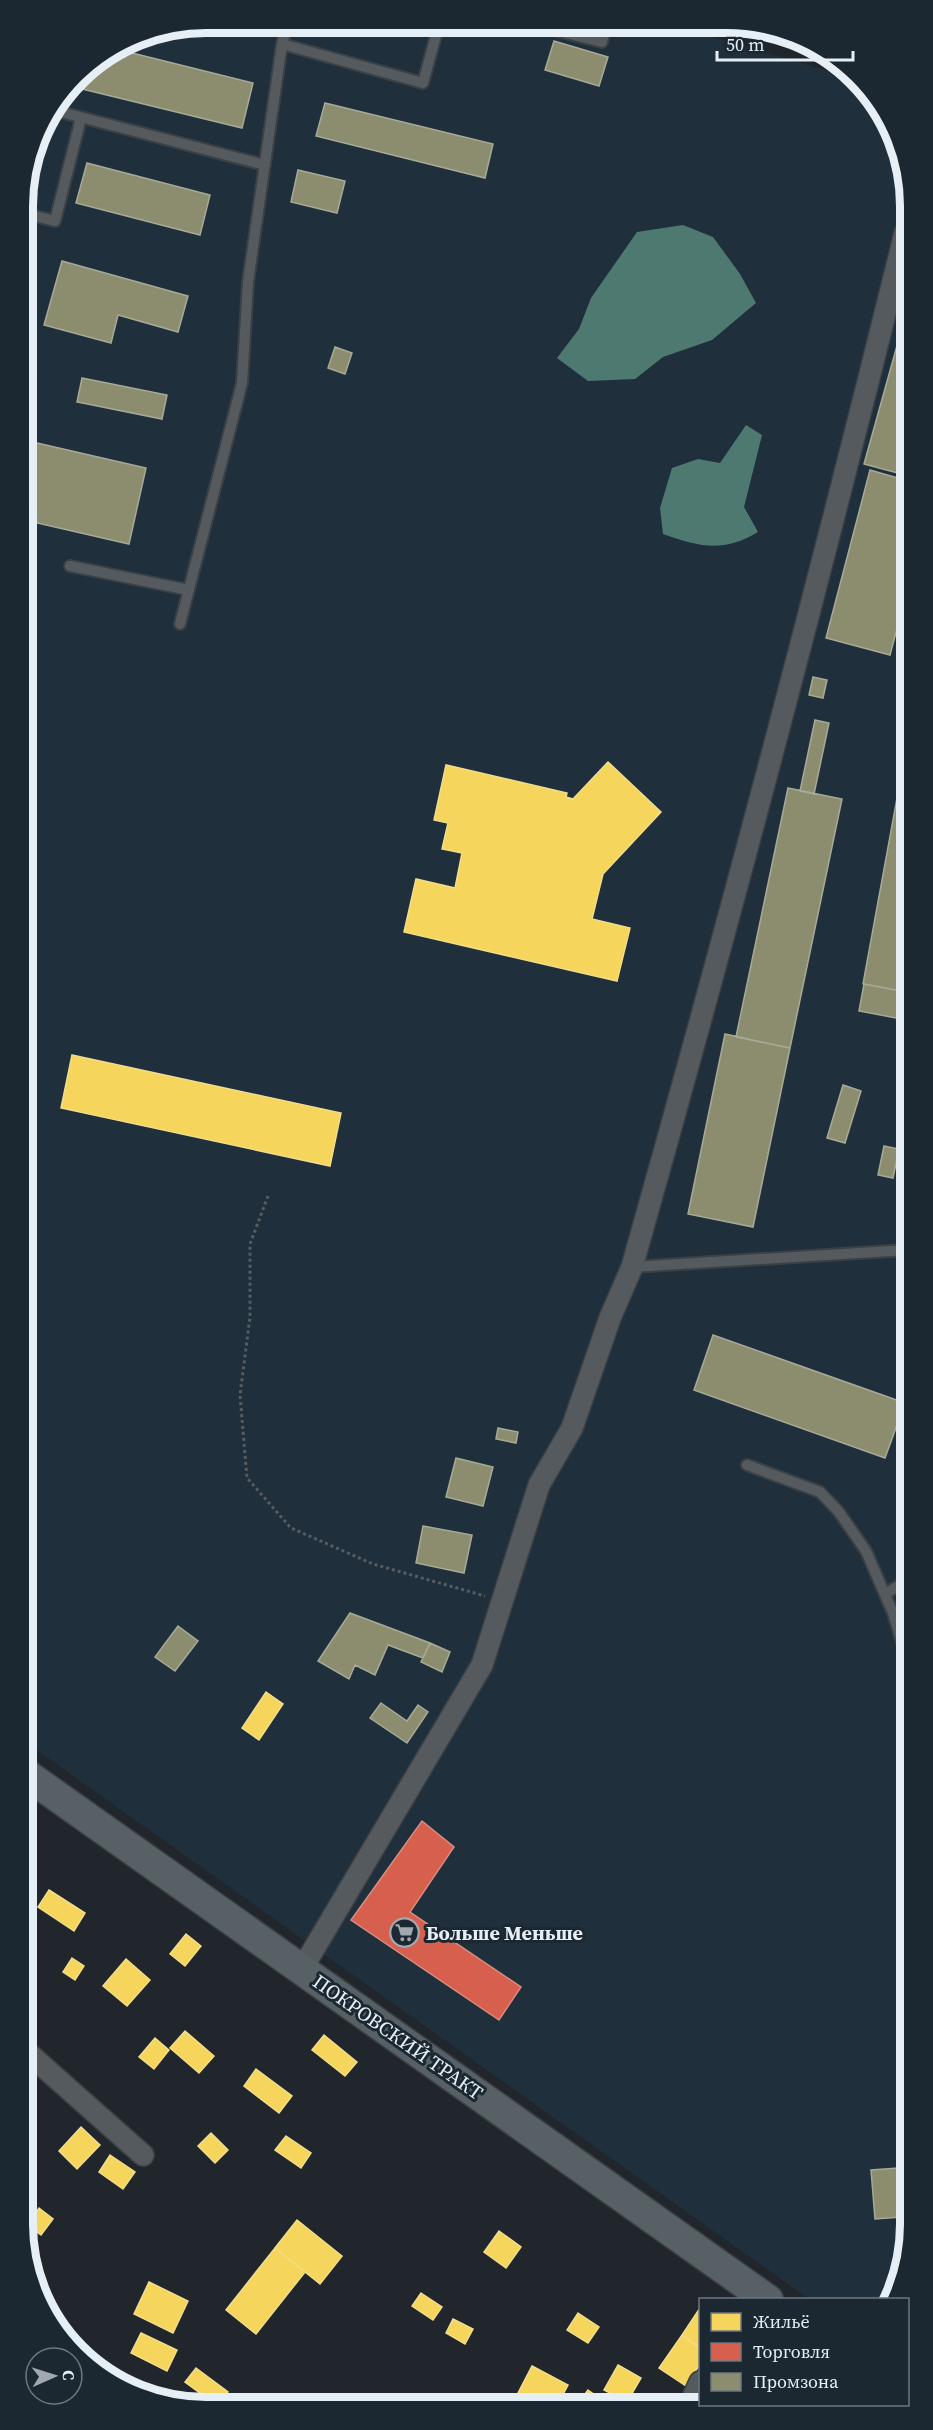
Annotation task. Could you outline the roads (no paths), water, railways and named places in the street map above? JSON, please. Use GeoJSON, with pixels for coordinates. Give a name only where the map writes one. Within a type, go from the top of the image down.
{"type":"FeatureCollection","features":[{"type":"Feature","properties":{"kind":"main road","name":"ПОКРОВСКИЙ ТРАКТ"},"geometry":{"type":"LineString","coordinates":[[33,1779],[764,2298]]}},
{"type":"Feature","properties":{"kind":"street"},"geometry":{"type":"LineString","coordinates":[[302,1969],[482,1665],[539,1485],[572,1428],[610,1318],[632,1267],[725,940],[837,511],[900,249]]}},
{"type":"Feature","properties":{"kind":"street"},"geometry":{"type":"LineString","coordinates":[[33,2057],[143,2155]]}},
{"type":"Feature","properties":{"kind":"lane"},"geometry":{"type":"LineString","coordinates":[[180,624],[242,383],[248,282],[285,33]]}},
{"type":"Feature","properties":{"kind":"lane"},"geometry":{"type":"LineString","coordinates":[[282,44],[423,83],[436,33]]}},
{"type":"Feature","properties":{"kind":"lane"},"geometry":{"type":"LineString","coordinates":[[565,33],[602,42],[604,33]]}},
{"type":"Feature","properties":{"kind":"lane"},"geometry":{"type":"LineString","coordinates":[[61,112],[265,165]]}},
{"type":"Feature","properties":{"kind":"lane"},"geometry":{"type":"LineString","coordinates":[[33,216],[55,221],[81,118]]}},
{"type":"Feature","properties":{"kind":"lane"},"geometry":{"type":"LineString","coordinates":[[70,566],[189,590]]}},
{"type":"Feature","properties":{"kind":"lane"},"geometry":{"type":"LineString","coordinates":[[632,1267],[900,1250]]}},
{"type":"Feature","properties":{"kind":"lane"},"geometry":{"type":"LineString","coordinates":[[747,1465],[820,1491],[839,1512],[866,1551],[885,1594],[900,1638]]}},
{"type":"Feature","properties":{"kind":"lane"},"geometry":{"type":"LineString","coordinates":[[885,1594],[900,1585]]}},
{"type":"Feature","properties":{"kind":"place","name":"Больше Меньше"},"geometry":{"type":"Point","coordinates":[405,1933]}}]}
